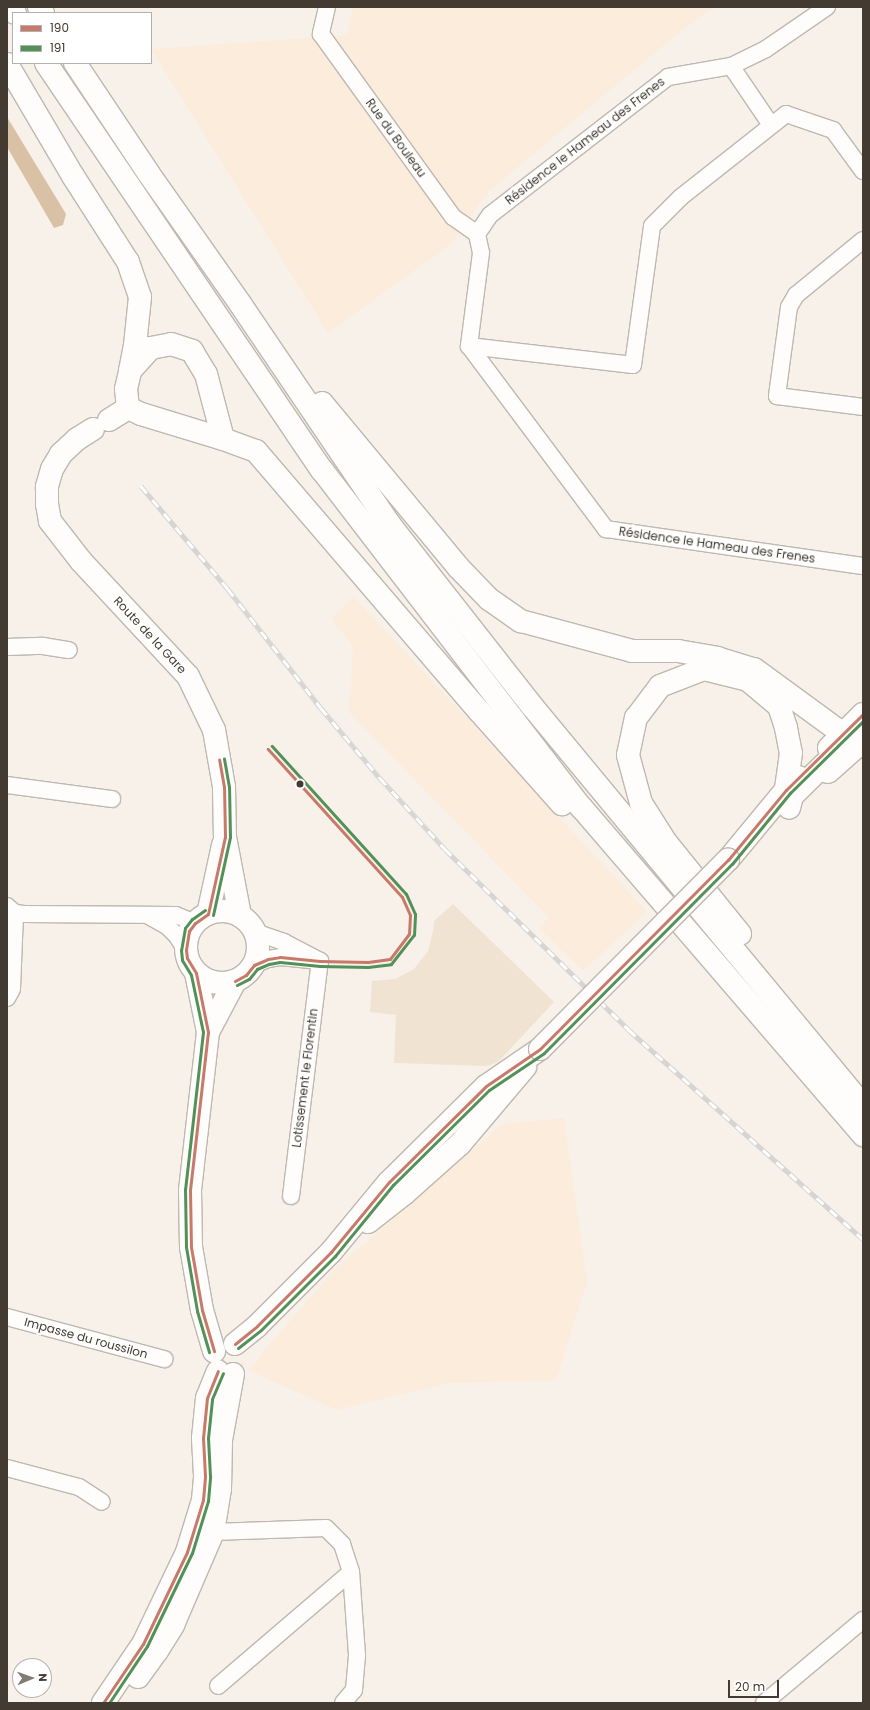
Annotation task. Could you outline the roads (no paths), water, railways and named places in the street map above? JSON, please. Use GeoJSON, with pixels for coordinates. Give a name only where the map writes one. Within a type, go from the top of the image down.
{"type":"FeatureCollection","features":[{"type":"Feature","properties":{"kind":"main road"},"geometry":{"type":"LineString","coordinates":[[7,64],[73,176],[128,262],[140,297],[135,345],[126,389],[128,408],[140,414],[223,439],[256,451],[479,711],[590,834],[779,1038]]}},
{"type":"Feature","properties":{"kind":"main road"},"geometry":{"type":"LineString","coordinates":[[47,64],[322,470],[581,807],[863,1135]]}},
{"type":"Feature","properties":{"kind":"main road"},"geometry":{"type":"LineString","coordinates":[[76,64],[149,174],[241,305],[390,525],[532,706],[863,1106]]}},
{"type":"Feature","properties":{"kind":"main road"},"geometry":{"type":"LineString","coordinates":[[241,305],[458,567],[489,598],[521,621],[632,651],[678,651],[717,658],[754,669],[853,737]]}},
{"type":"Feature","properties":{"kind":"main road"},"geometry":{"type":"LineString","coordinates":[[130,371],[151,348],[171,344],[192,351],[206,374],[223,439]]}},
{"type":"Feature","properties":{"kind":"main road","name":"Route de la Gare"},"geometry":{"type":"LineString","coordinates":[[128,408],[77,439],[61,454],[52,469],[47,487],[46,504],[50,521],[81,561],[188,676],[214,730],[224,787],[225,837],[240,916]]}},
{"type":"Feature","properties":{"kind":"main road"},"geometry":{"type":"LineString","coordinates":[[787,799],[791,752],[779,706],[748,680],[704,669],[660,686],[636,718],[628,755],[641,803],[665,841],[863,1087]]}},
{"type":"Feature","properties":{"kind":"main road"},"geometry":{"type":"LineString","coordinates":[[331,1252],[405,1193],[540,1049],[787,799],[792,796],[840,749],[844,743],[853,737],[863,714]]}},
{"type":"Feature","properties":{"kind":"main road","name":"Route de la Gare"},"geometry":{"type":"LineString","coordinates":[[201,919],[225,837]]}},
{"type":"Feature","properties":{"kind":"main road"},"geometry":{"type":"LineString","coordinates":[[120,1703],[157,1651],[173,1625],[209,1532],[220,1489],[221,1440],[227,1355],[202,1310],[191,1247],[190,1190],[208,1032],[196,973],[187,958],[186,950],[188,936],[201,919],[218,911],[230,912],[240,916],[249,923],[255,932],[258,943],[254,965],[246,975],[225,984],[214,983],[204,979],[196,973]]}},
{"type":"Feature","properties":{"kind":"main road"},"geometry":{"type":"LineString","coordinates":[[208,1032],[235,981]]}},
{"type":"Feature","properties":{"kind":"main road"},"geometry":{"type":"LineString","coordinates":[[102,1703],[143,1644],[186,1552],[203,1500],[205,1476],[204,1438],[207,1398],[227,1355],[331,1252],[397,1174],[486,1086],[540,1049]]}},
{"type":"Feature","properties":{"kind":"main road"},"geometry":{"type":"LineString","coordinates":[[397,1174],[417,1167],[456,1139]]}},
{"type":"Feature","properties":{"kind":"main road"},"geometry":{"type":"LineString","coordinates":[[186,1552],[209,1532]]}},
{"type":"Feature","properties":{"kind":"street","name":"Rue du Bouleau"},"geometry":{"type":"LineString","coordinates":[[327,7],[321,34],[453,217],[477,234]]}},
{"type":"Feature","properties":{"kind":"street","name":"Résidence le Hameau des Frenes"},"geometry":{"type":"LineString","coordinates":[[477,234],[490,214],[668,77],[732,66],[766,49],[827,7]]}},
{"type":"Feature","properties":{"kind":"street"},"geometry":{"type":"LineString","coordinates":[[732,66],[772,125]]}},
{"type":"Feature","properties":{"kind":"street"},"geometry":{"type":"LineString","coordinates":[[477,234],[481,253],[469,346],[633,365],[652,226],[681,197],[786,114],[832,130],[863,171]]}},
{"type":"Feature","properties":{"kind":"street"},"geometry":{"type":"LineString","coordinates":[[863,240],[796,295],[789,307],[777,396],[863,407]]}},
{"type":"Feature","properties":{"kind":"street","name":"Résidence le Hameau des Frenes"},"geometry":{"type":"LineString","coordinates":[[469,346],[606,529],[863,566]]}},
{"type":"Feature","properties":{"kind":"street"},"geometry":{"type":"LineString","coordinates":[[7,647],[43,646],[69,650]]}},
{"type":"Feature","properties":{"kind":"street"},"geometry":{"type":"LineString","coordinates":[[7,784],[112,799]]}},
{"type":"Feature","properties":{"kind":"street"},"geometry":{"type":"LineString","coordinates":[[7,998],[12,989],[11,909],[65,915],[176,915],[201,919]]}},
{"type":"Feature","properties":{"kind":"street"},"geometry":{"type":"LineString","coordinates":[[147,915],[167,926],[176,935],[186,950]]}},
{"type":"Feature","properties":{"kind":"street"},"geometry":{"type":"LineString","coordinates":[[255,932],[284,942],[320,961]]}},
{"type":"Feature","properties":{"kind":"street"},"geometry":{"type":"LineString","coordinates":[[254,965],[268,959],[280,957],[320,961]]}},
{"type":"Feature","properties":{"kind":"street","name":"Lotissement le Florentin"},"geometry":{"type":"LineString","coordinates":[[291,1196],[320,961]]}},
{"type":"Feature","properties":{"kind":"street"},"geometry":{"type":"LineString","coordinates":[[456,1139],[475,1108],[486,1086]]}},
{"type":"Feature","properties":{"kind":"street","name":"Impasse du roussilon"},"geometry":{"type":"LineString","coordinates":[[7,1316],[164,1359]]}},
{"type":"Feature","properties":{"kind":"street"},"geometry":{"type":"LineString","coordinates":[[204,1438],[211,1479],[209,1532],[326,1528],[342,1544],[351,1572],[357,1655],[354,1690],[343,1703]]}},
{"type":"Feature","properties":{"kind":"street"},"geometry":{"type":"LineString","coordinates":[[7,1468],[79,1487],[102,1502]]}},
{"type":"Feature","properties":{"kind":"street"},"geometry":{"type":"LineString","coordinates":[[218,1686],[351,1572]]}},
{"type":"Feature","properties":{"kind":"street"},"geometry":{"type":"LineString","coordinates":[[764,1703],[863,1620]]}},
{"type":"Feature","properties":{"kind":"railway"},"geometry":{"type":"LineString","coordinates":[[141,486],[228,589],[321,708],[380,778],[445,849],[629,1030],[863,1239]]}}]}
